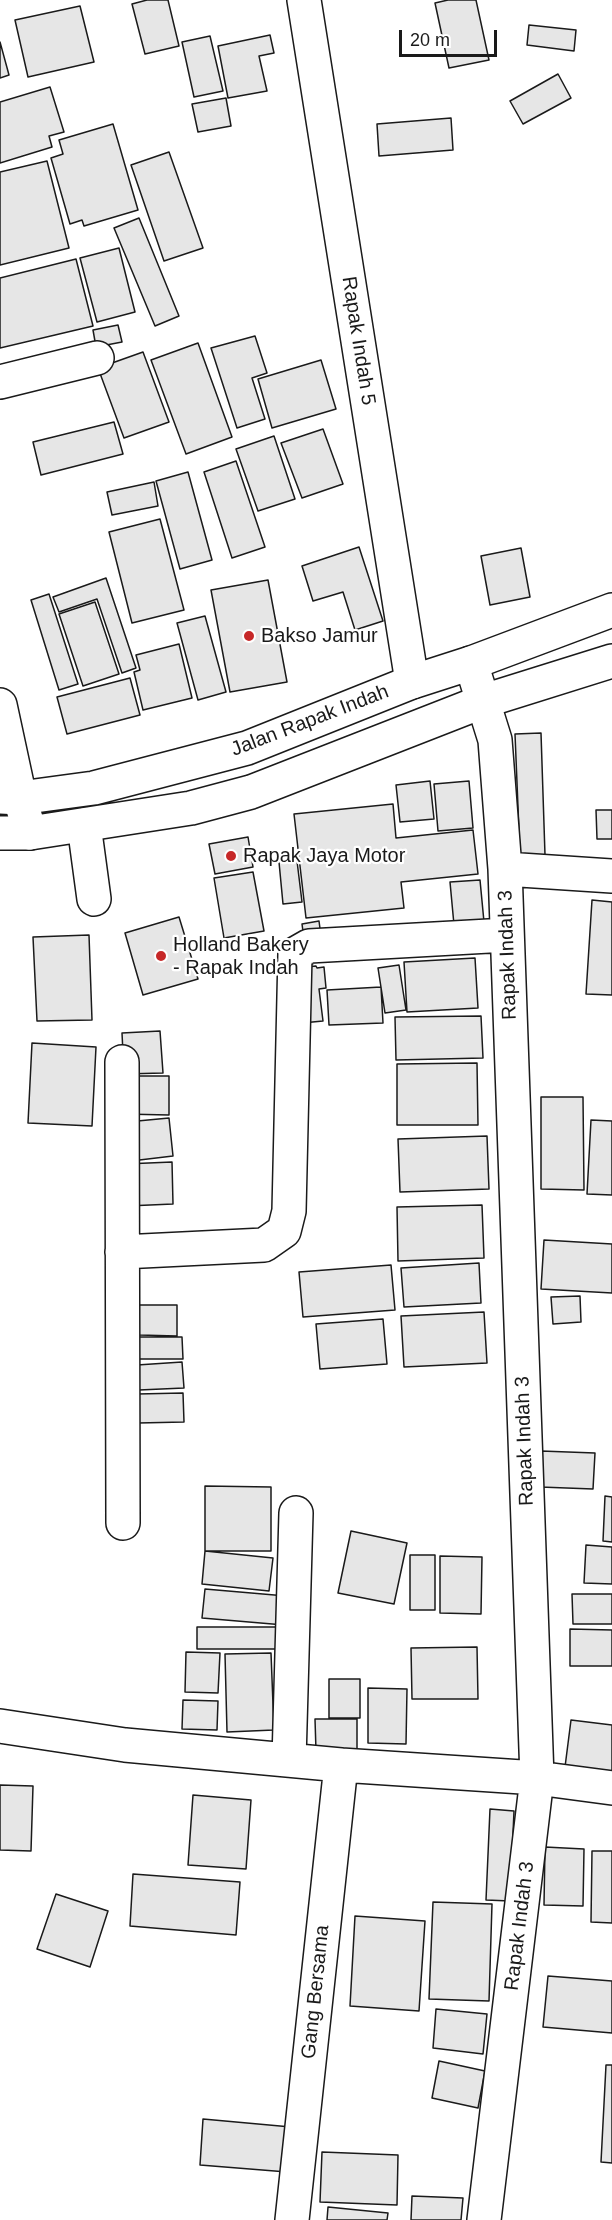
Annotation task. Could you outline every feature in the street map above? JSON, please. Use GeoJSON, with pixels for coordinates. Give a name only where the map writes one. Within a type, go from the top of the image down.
{"type":"FeatureCollection","features":[{"type":"Feature","properties":{"kind":"street","name":"Rapak Indah 5"},"geometry":{"type":"LineString","coordinates":[[304,0],[412,682]]}},
{"type":"Feature","properties":{"kind":"street"},"geometry":{"type":"LineString","coordinates":[[0,382],[97,358]]}},
{"type":"Feature","properties":{"kind":"street","name":"Jalan Rapak Indah"},"geometry":{"type":"LineString","coordinates":[[10,798],[94,788],[247,748],[412,682],[471,663],[612,610]]}},
{"type":"Feature","properties":{"kind":"street"},"geometry":{"type":"LineString","coordinates":[[0,705],[15,833],[191,808],[251,792],[484,701],[612,661]]}},
{"type":"Feature","properties":{"kind":"street","name":"Rapak Indah 3"},"geometry":{"type":"LineString","coordinates":[[471,663],[495,740],[505,869],[537,1778],[484,2220]]}},
{"type":"Feature","properties":{"kind":"street"},"geometry":{"type":"LineString","coordinates":[[84,825],[94,899]]}},
{"type":"Feature","properties":{"kind":"street"},"geometry":{"type":"LineString","coordinates":[[505,869],[612,876]]}},
{"type":"Feature","properties":{"kind":"street"},"geometry":{"type":"LineString","coordinates":[[122,1252],[264,1245],[284,1231],[289,1211],[295,954],[309,946],[507,935]]}},
{"type":"Feature","properties":{"kind":"street"},"geometry":{"type":"LineString","coordinates":[[122,1062],[123,1523]]}},
{"type":"Feature","properties":{"kind":"street"},"geometry":{"type":"LineString","coordinates":[[289,1761],[296,1513]]}},
{"type":"Feature","properties":{"kind":"street"},"geometry":{"type":"LineString","coordinates":[[0,1726],[125,1745],[289,1761],[537,1778],[612,1788]]}},
{"type":"Feature","properties":{"kind":"street","name":"Gang Bersama"},"geometry":{"type":"LineString","coordinates":[[292,2220],[340,1765]]}},
{"type":"Feature","properties":{"kind":"building"},"geometry":{"type":"Polygon","coordinates":[[[147,0],[168,0],[179,46],[145,54],[132,4],[147,0]]]}},
{"type":"Feature","properties":{"kind":"building"},"geometry":{"type":"Polygon","coordinates":[[[448,0],[476,0],[489,60],[449,68],[435,3],[448,0]]]}},
{"type":"Feature","properties":{"kind":"building"},"geometry":{"type":"Polygon","coordinates":[[[80,6],[94,62],[28,77],[15,20],[80,6]]]}},
{"type":"Feature","properties":{"kind":"building"},"geometry":{"type":"Polygon","coordinates":[[[529,25],[576,30],[574,51],[527,45],[529,25]]]}},
{"type":"Feature","properties":{"kind":"building"},"geometry":{"type":"Polygon","coordinates":[[[270,35],[274,53],[259,56],[267,91],[228,98],[218,46],[270,35]]]}},
{"type":"Feature","properties":{"kind":"building"},"geometry":{"type":"Polygon","coordinates":[[[210,36],[223,91],[194,97],[182,42],[210,36]]]}},
{"type":"Feature","properties":{"kind":"building"},"geometry":{"type":"Polygon","coordinates":[[[0,42],[9,75],[0,78],[0,42]]]}},
{"type":"Feature","properties":{"kind":"building"},"geometry":{"type":"Polygon","coordinates":[[[558,74],[571,98],[523,124],[510,101],[558,74]]]}},
{"type":"Feature","properties":{"kind":"building"},"geometry":{"type":"Polygon","coordinates":[[[50,87],[64,132],[49,136],[52,147],[0,163],[0,102],[50,87]]]}},
{"type":"Feature","properties":{"kind":"building"},"geometry":{"type":"Polygon","coordinates":[[[226,98],[231,126],[198,132],[192,104],[226,98]]]}},
{"type":"Feature","properties":{"kind":"building"},"geometry":{"type":"Polygon","coordinates":[[[451,118],[453,150],[379,156],[377,124],[451,118]]]}},
{"type":"Feature","properties":{"kind":"building"},"geometry":{"type":"Polygon","coordinates":[[[113,124],[138,210],[84,226],[82,220],[70,224],[51,158],[63,154],[59,140],[113,124]]]}},
{"type":"Feature","properties":{"kind":"building"},"geometry":{"type":"Polygon","coordinates":[[[169,152],[203,248],[164,261],[131,165],[169,152]]]}},
{"type":"Feature","properties":{"kind":"building"},"geometry":{"type":"Polygon","coordinates":[[[47,161],[69,248],[0,265],[0,172],[47,161]]]}},
{"type":"Feature","properties":{"kind":"building"},"geometry":{"type":"Polygon","coordinates":[[[139,218],[179,316],[155,326],[114,228],[139,218]]]}},
{"type":"Feature","properties":{"kind":"building"},"geometry":{"type":"Polygon","coordinates":[[[119,248],[135,312],[97,322],[80,258],[119,248]]]}},
{"type":"Feature","properties":{"kind":"building"},"geometry":{"type":"Polygon","coordinates":[[[76,259],[93,326],[0,348],[0,278],[76,259]]]}},
{"type":"Feature","properties":{"kind":"building"},"geometry":{"type":"Polygon","coordinates":[[[118,325],[122,342],[96,347],[93,330],[118,325]]]}},
{"type":"Feature","properties":{"kind":"building"},"geometry":{"type":"Polygon","coordinates":[[[255,336],[267,373],[252,378],[265,419],[237,428],[211,348],[255,336]]]}},
{"type":"Feature","properties":{"kind":"building"},"geometry":{"type":"Polygon","coordinates":[[[198,343],[232,437],[186,454],[151,360],[198,343]]]}},
{"type":"Feature","properties":{"kind":"building"},"geometry":{"type":"Polygon","coordinates":[[[143,352],[169,422],[124,438],[98,368],[143,352]]]}},
{"type":"Feature","properties":{"kind":"building"},"geometry":{"type":"Polygon","coordinates":[[[321,360],[336,409],[272,428],[258,379],[321,360]]]}},
{"type":"Feature","properties":{"kind":"building"},"geometry":{"type":"Polygon","coordinates":[[[114,422],[123,454],[41,475],[33,442],[114,422]]]}},
{"type":"Feature","properties":{"kind":"building"},"geometry":{"type":"Polygon","coordinates":[[[323,429],[343,484],[302,498],[281,443],[323,429]]]}},
{"type":"Feature","properties":{"kind":"building"},"geometry":{"type":"Polygon","coordinates":[[[274,436],[295,499],[258,511],[236,449],[274,436]]]}},
{"type":"Feature","properties":{"kind":"building"},"geometry":{"type":"Polygon","coordinates":[[[236,461],[265,547],[232,558],[204,472],[236,461]]]}},
{"type":"Feature","properties":{"kind":"building"},"geometry":{"type":"Polygon","coordinates":[[[188,472],[212,560],[180,569],[156,481],[188,472]]]}},
{"type":"Feature","properties":{"kind":"building"},"geometry":{"type":"Polygon","coordinates":[[[154,482],[158,506],[112,515],[107,492],[154,482]]]}},
{"type":"Feature","properties":{"kind":"building"},"geometry":{"type":"Polygon","coordinates":[[[160,519],[184,610],[132,623],[109,532],[160,519]]]}},
{"type":"Feature","properties":{"kind":"building"},"geometry":{"type":"Polygon","coordinates":[[[359,547],[383,621],[355,630],[343,592],[313,601],[302,566],[359,547]]]}},
{"type":"Feature","properties":{"kind":"building"},"geometry":{"type":"Polygon","coordinates":[[[521,548],[530,597],[490,605],[481,556],[521,548]]]}},
{"type":"Feature","properties":{"kind":"building"},"geometry":{"type":"Polygon","coordinates":[[[106,578],[136,668],[122,673],[97,599],[59,612],[53,597],[106,578]]]}},
{"type":"Feature","properties":{"kind":"building","name":"Bakso Jamur"},"geometry":{"type":"Polygon","coordinates":[[[268,580],[287,682],[230,692],[211,590],[268,580]]]}},
{"type":"Feature","properties":{"kind":"building"},"geometry":{"type":"Polygon","coordinates":[[[49,594],[78,684],[59,690],[31,600],[49,594]]]}},
{"type":"Feature","properties":{"kind":"building"},"geometry":{"type":"Polygon","coordinates":[[[95,602],[119,674],[83,686],[59,614],[95,602]]]}},
{"type":"Feature","properties":{"kind":"building"},"geometry":{"type":"Polygon","coordinates":[[[205,616],[226,692],[198,700],[177,623],[205,616]]]}},
{"type":"Feature","properties":{"kind":"building"},"geometry":{"type":"Polygon","coordinates":[[[179,644],[192,698],[143,710],[134,672],[140,670],[136,655],[179,644]]]}},
{"type":"Feature","properties":{"kind":"building"},"geometry":{"type":"Polygon","coordinates":[[[130,678],[140,715],[67,734],[57,697],[130,678]]]}},
{"type":"Feature","properties":{"kind":"building"},"geometry":{"type":"Polygon","coordinates":[[[541,733],[545,855],[520,856],[515,734],[541,733]]]}},
{"type":"Feature","properties":{"kind":"building"},"geometry":{"type":"Polygon","coordinates":[[[430,781],[434,819],[400,822],[396,785],[430,781]]]}},
{"type":"Feature","properties":{"kind":"building"},"geometry":{"type":"Polygon","coordinates":[[[469,781],[473,828],[438,831],[434,784],[469,781]]]}},
{"type":"Feature","properties":{"kind":"building"},"geometry":{"type":"Polygon","coordinates":[[[393,804],[396,838],[473,830],[478,874],[401,882],[404,908],[306,918],[294,814],[393,804]]]}},
{"type":"Feature","properties":{"kind":"building"},"geometry":{"type":"Polygon","coordinates":[[[596,810],[612,810],[612,839],[597,839],[596,810]]]}},
{"type":"Feature","properties":{"kind":"building","name":"Rapak Jaya Motor"},"geometry":{"type":"Polygon","coordinates":[[[248,837],[253,867],[215,874],[209,844],[248,837]]]}},
{"type":"Feature","properties":{"kind":"building"},"geometry":{"type":"Polygon","coordinates":[[[297,861],[302,902],[283,904],[279,862],[297,861]]]}},
{"type":"Feature","properties":{"kind":"building"},"geometry":{"type":"Polygon","coordinates":[[[253,872],[264,931],[224,938],[214,878],[253,872]]]}},
{"type":"Feature","properties":{"kind":"building"},"geometry":{"type":"Polygon","coordinates":[[[480,880],[484,922],[454,925],[450,882],[480,880]]]}},
{"type":"Feature","properties":{"kind":"building"},"geometry":{"type":"Polygon","coordinates":[[[592,900],[612,902],[612,995],[586,994],[592,900]]]}},
{"type":"Feature","properties":{"kind":"building","name":"Holland Bakery - Rapak Indah"},"geometry":{"type":"Polygon","coordinates":[[[179,917],[198,979],[143,995],[125,933],[179,917]]]}},
{"type":"Feature","properties":{"kind":"building"},"geometry":{"type":"Polygon","coordinates":[[[319,921],[321,936],[304,939],[302,924],[319,921]]]}},
{"type":"Feature","properties":{"kind":"building"},"geometry":{"type":"Polygon","coordinates":[[[89,935],[92,1020],[37,1021],[33,937],[89,935]]]}},
{"type":"Feature","properties":{"kind":"building"},"geometry":{"type":"Polygon","coordinates":[[[475,958],[478,1008],[407,1012],[404,962],[475,958]]]}},
{"type":"Feature","properties":{"kind":"building"},"geometry":{"type":"Polygon","coordinates":[[[399,965],[406,1010],[385,1013],[378,968],[399,965]]]}},
{"type":"Feature","properties":{"kind":"building"},"geometry":{"type":"Polygon","coordinates":[[[316,966],[317,968],[324,967],[326,988],[319,989],[323,1021],[302,1023],[295,968],[316,966]]]}},
{"type":"Feature","properties":{"kind":"building"},"geometry":{"type":"Polygon","coordinates":[[[381,987],[383,1023],[329,1025],[327,990],[381,987]]]}},
{"type":"Feature","properties":{"kind":"building"},"geometry":{"type":"Polygon","coordinates":[[[481,1016],[483,1058],[396,1060],[395,1017],[481,1016]]]}},
{"type":"Feature","properties":{"kind":"building"},"geometry":{"type":"Polygon","coordinates":[[[160,1031],[163,1073],[124,1074],[122,1033],[160,1031]]]}},
{"type":"Feature","properties":{"kind":"building"},"geometry":{"type":"Polygon","coordinates":[[[32,1043],[96,1047],[92,1126],[28,1123],[32,1043]]]}},
{"type":"Feature","properties":{"kind":"building"},"geometry":{"type":"Polygon","coordinates":[[[477,1063],[478,1125],[397,1125],[397,1064],[477,1063]]]}},
{"type":"Feature","properties":{"kind":"building"},"geometry":{"type":"Polygon","coordinates":[[[123,1076],[169,1076],[169,1115],[123,1114],[123,1076]]]}},
{"type":"Feature","properties":{"kind":"building"},"geometry":{"type":"Polygon","coordinates":[[[541,1097],[583,1097],[584,1190],[541,1189],[541,1097]]]}},
{"type":"Feature","properties":{"kind":"building"},"geometry":{"type":"Polygon","coordinates":[[[169,1118],[173,1156],[131,1161],[127,1122],[169,1118]]]}},
{"type":"Feature","properties":{"kind":"building"},"geometry":{"type":"Polygon","coordinates":[[[591,1120],[612,1121],[612,1195],[587,1194],[591,1120]]]}},
{"type":"Feature","properties":{"kind":"building"},"geometry":{"type":"Polygon","coordinates":[[[487,1136],[489,1189],[400,1192],[398,1139],[487,1136]]]}},
{"type":"Feature","properties":{"kind":"building"},"geometry":{"type":"Polygon","coordinates":[[[172,1162],[173,1204],[127,1206],[125,1164],[172,1162]]]}},
{"type":"Feature","properties":{"kind":"building"},"geometry":{"type":"Polygon","coordinates":[[[482,1205],[484,1258],[398,1261],[397,1207],[482,1205]]]}},
{"type":"Feature","properties":{"kind":"building"},"geometry":{"type":"Polygon","coordinates":[[[544,1240],[612,1244],[612,1293],[541,1289],[544,1240]]]}},
{"type":"Feature","properties":{"kind":"building"},"geometry":{"type":"Polygon","coordinates":[[[479,1263],[481,1303],[404,1307],[401,1268],[479,1263]]]}},
{"type":"Feature","properties":{"kind":"building"},"geometry":{"type":"Polygon","coordinates":[[[391,1265],[395,1310],[303,1317],[299,1272],[391,1265]]]}},
{"type":"Feature","properties":{"kind":"building"},"geometry":{"type":"Polygon","coordinates":[[[580,1296],[581,1322],[553,1324],[551,1297],[580,1296]]]}},
{"type":"Feature","properties":{"kind":"building"},"geometry":{"type":"Polygon","coordinates":[[[139,1305],[177,1305],[177,1336],[139,1335],[139,1305]]]}},
{"type":"Feature","properties":{"kind":"building"},"geometry":{"type":"Polygon","coordinates":[[[484,1312],[487,1363],[404,1367],[401,1316],[484,1312]]]}},
{"type":"Feature","properties":{"kind":"building"},"geometry":{"type":"Polygon","coordinates":[[[383,1319],[387,1364],[320,1369],[316,1324],[383,1319]]]}},
{"type":"Feature","properties":{"kind":"building"},"geometry":{"type":"Polygon","coordinates":[[[133,1337],[182,1337],[183,1359],[133,1359],[133,1337]]]}},
{"type":"Feature","properties":{"kind":"building"},"geometry":{"type":"Polygon","coordinates":[[[182,1362],[184,1388],[139,1390],[137,1365],[182,1362]]]}},
{"type":"Feature","properties":{"kind":"building"},"geometry":{"type":"Polygon","coordinates":[[[183,1393],[184,1422],[138,1423],[137,1394],[183,1393]]]}},
{"type":"Feature","properties":{"kind":"building"},"geometry":{"type":"Polygon","coordinates":[[[541,1451],[595,1453],[593,1489],[540,1487],[541,1451]]]}},
{"type":"Feature","properties":{"kind":"building"},"geometry":{"type":"Polygon","coordinates":[[[205,1486],[271,1487],[271,1551],[205,1551],[205,1486]]]}},
{"type":"Feature","properties":{"kind":"building"},"geometry":{"type":"Polygon","coordinates":[[[605,1496],[612,1497],[612,1542],[603,1541],[605,1496]]]}},
{"type":"Feature","properties":{"kind":"building"},"geometry":{"type":"Polygon","coordinates":[[[351,1531],[407,1543],[394,1604],[338,1593],[351,1531]]]}},
{"type":"Feature","properties":{"kind":"building"},"geometry":{"type":"Polygon","coordinates":[[[586,1545],[612,1547],[612,1584],[584,1583],[586,1545]]]}},
{"type":"Feature","properties":{"kind":"building"},"geometry":{"type":"Polygon","coordinates":[[[205,1551],[273,1558],[269,1591],[202,1584],[205,1551]]]}},
{"type":"Feature","properties":{"kind":"building"},"geometry":{"type":"Polygon","coordinates":[[[410,1555],[435,1555],[435,1610],[410,1610],[410,1555]]]}},
{"type":"Feature","properties":{"kind":"building"},"geometry":{"type":"Polygon","coordinates":[[[440,1556],[482,1557],[481,1614],[440,1613],[440,1556]]]}},
{"type":"Feature","properties":{"kind":"building"},"geometry":{"type":"Polygon","coordinates":[[[205,1589],[286,1596],[284,1625],[202,1618],[205,1589]]]}},
{"type":"Feature","properties":{"kind":"building"},"geometry":{"type":"Polygon","coordinates":[[[572,1594],[612,1594],[612,1624],[573,1624],[572,1594]]]}},
{"type":"Feature","properties":{"kind":"building"},"geometry":{"type":"Polygon","coordinates":[[[197,1627],[281,1627],[281,1649],[197,1649],[197,1627]]]}},
{"type":"Feature","properties":{"kind":"building"},"geometry":{"type":"Polygon","coordinates":[[[570,1629],[612,1630],[612,1666],[570,1666],[570,1629]]]}},
{"type":"Feature","properties":{"kind":"building"},"geometry":{"type":"Polygon","coordinates":[[[477,1647],[478,1699],[412,1699],[411,1648],[477,1647]]]}},
{"type":"Feature","properties":{"kind":"building"},"geometry":{"type":"Polygon","coordinates":[[[186,1652],[220,1653],[218,1693],[185,1692],[186,1652]]]}},
{"type":"Feature","properties":{"kind":"building"},"geometry":{"type":"Polygon","coordinates":[[[271,1653],[274,1730],[227,1732],[225,1654],[271,1653]]]}},
{"type":"Feature","properties":{"kind":"building"},"geometry":{"type":"Polygon","coordinates":[[[329,1679],[360,1679],[360,1718],[329,1718],[329,1679]]]}},
{"type":"Feature","properties":{"kind":"building"},"geometry":{"type":"Polygon","coordinates":[[[368,1688],[407,1689],[406,1744],[368,1743],[368,1688]]]}},
{"type":"Feature","properties":{"kind":"building"},"geometry":{"type":"Polygon","coordinates":[[[183,1700],[218,1701],[217,1730],[182,1729],[183,1700]]]}},
{"type":"Feature","properties":{"kind":"building"},"geometry":{"type":"Polygon","coordinates":[[[315,1719],[357,1719],[357,1751],[316,1751],[315,1719]]]}},
{"type":"Feature","properties":{"kind":"building"},"geometry":{"type":"Polygon","coordinates":[[[571,1720],[612,1725],[612,1773],[565,1767],[571,1720]]]}},
{"type":"Feature","properties":{"kind":"building"},"geometry":{"type":"Polygon","coordinates":[[[0,1785],[33,1786],[31,1851],[0,1850],[0,1785]]]}},
{"type":"Feature","properties":{"kind":"building"},"geometry":{"type":"Polygon","coordinates":[[[193,1795],[251,1800],[246,1869],[188,1865],[193,1795]]]}},
{"type":"Feature","properties":{"kind":"building"},"geometry":{"type":"Polygon","coordinates":[[[490,1809],[514,1811],[510,1901],[486,1900],[490,1809]]]}},
{"type":"Feature","properties":{"kind":"building"},"geometry":{"type":"Polygon","coordinates":[[[545,1847],[584,1849],[583,1906],[544,1905],[545,1847]]]}},
{"type":"Feature","properties":{"kind":"building"},"geometry":{"type":"Polygon","coordinates":[[[592,1851],[612,1851],[612,1923],[591,1922],[592,1851]]]}},
{"type":"Feature","properties":{"kind":"building"},"geometry":{"type":"Polygon","coordinates":[[[133,1874],[240,1882],[236,1935],[130,1926],[133,1874]]]}},
{"type":"Feature","properties":{"kind":"building"},"geometry":{"type":"Polygon","coordinates":[[[56,1894],[108,1911],[90,1967],[37,1949],[56,1894]]]}},
{"type":"Feature","properties":{"kind":"building"},"geometry":{"type":"Polygon","coordinates":[[[433,1902],[492,1904],[489,2001],[429,1999],[433,1902]]]}},
{"type":"Feature","properties":{"kind":"building"},"geometry":{"type":"Polygon","coordinates":[[[355,1916],[425,1921],[419,2011],[350,2006],[355,1916]]]}},
{"type":"Feature","properties":{"kind":"building"},"geometry":{"type":"Polygon","coordinates":[[[548,1976],[612,1981],[612,2033],[543,2027],[548,1976]]]}},
{"type":"Feature","properties":{"kind":"building"},"geometry":{"type":"Polygon","coordinates":[[[436,2009],[487,2014],[483,2054],[433,2048],[436,2009]]]}},
{"type":"Feature","properties":{"kind":"building"},"geometry":{"type":"Polygon","coordinates":[[[439,2061],[485,2071],[478,2108],[432,2098],[439,2061]]]}},
{"type":"Feature","properties":{"kind":"building"},"geometry":{"type":"Polygon","coordinates":[[[606,2065],[612,2065],[612,2163],[601,2162],[606,2065]]]}},
{"type":"Feature","properties":{"kind":"building"},"geometry":{"type":"Polygon","coordinates":[[[203,2119],[291,2127],[287,2172],[200,2165],[203,2119]]]}},
{"type":"Feature","properties":{"kind":"building"},"geometry":{"type":"Polygon","coordinates":[[[322,2152],[398,2155],[397,2205],[320,2202],[322,2152]]]}},
{"type":"Feature","properties":{"kind":"building"},"geometry":{"type":"Polygon","coordinates":[[[412,2196],[463,2198],[461,2220],[411,2220],[412,2196]]]}},
{"type":"Feature","properties":{"kind":"building"},"geometry":{"type":"Polygon","coordinates":[[[328,2207],[388,2213],[387,2220],[327,2220],[328,2207]]]}},
{"type":"Feature","properties":{"kind":"place","name":"Bakso Jamur"},"geometry":{"type":"Point","coordinates":[249,636]}},
{"type":"Feature","properties":{"kind":"place","name":"Rapak Jaya Motor"},"geometry":{"type":"Point","coordinates":[231,856]}},
{"type":"Feature","properties":{"kind":"place","name":"Holland Bakery - Rapak Indah"},"geometry":{"type":"Point","coordinates":[161,956]}}]}
